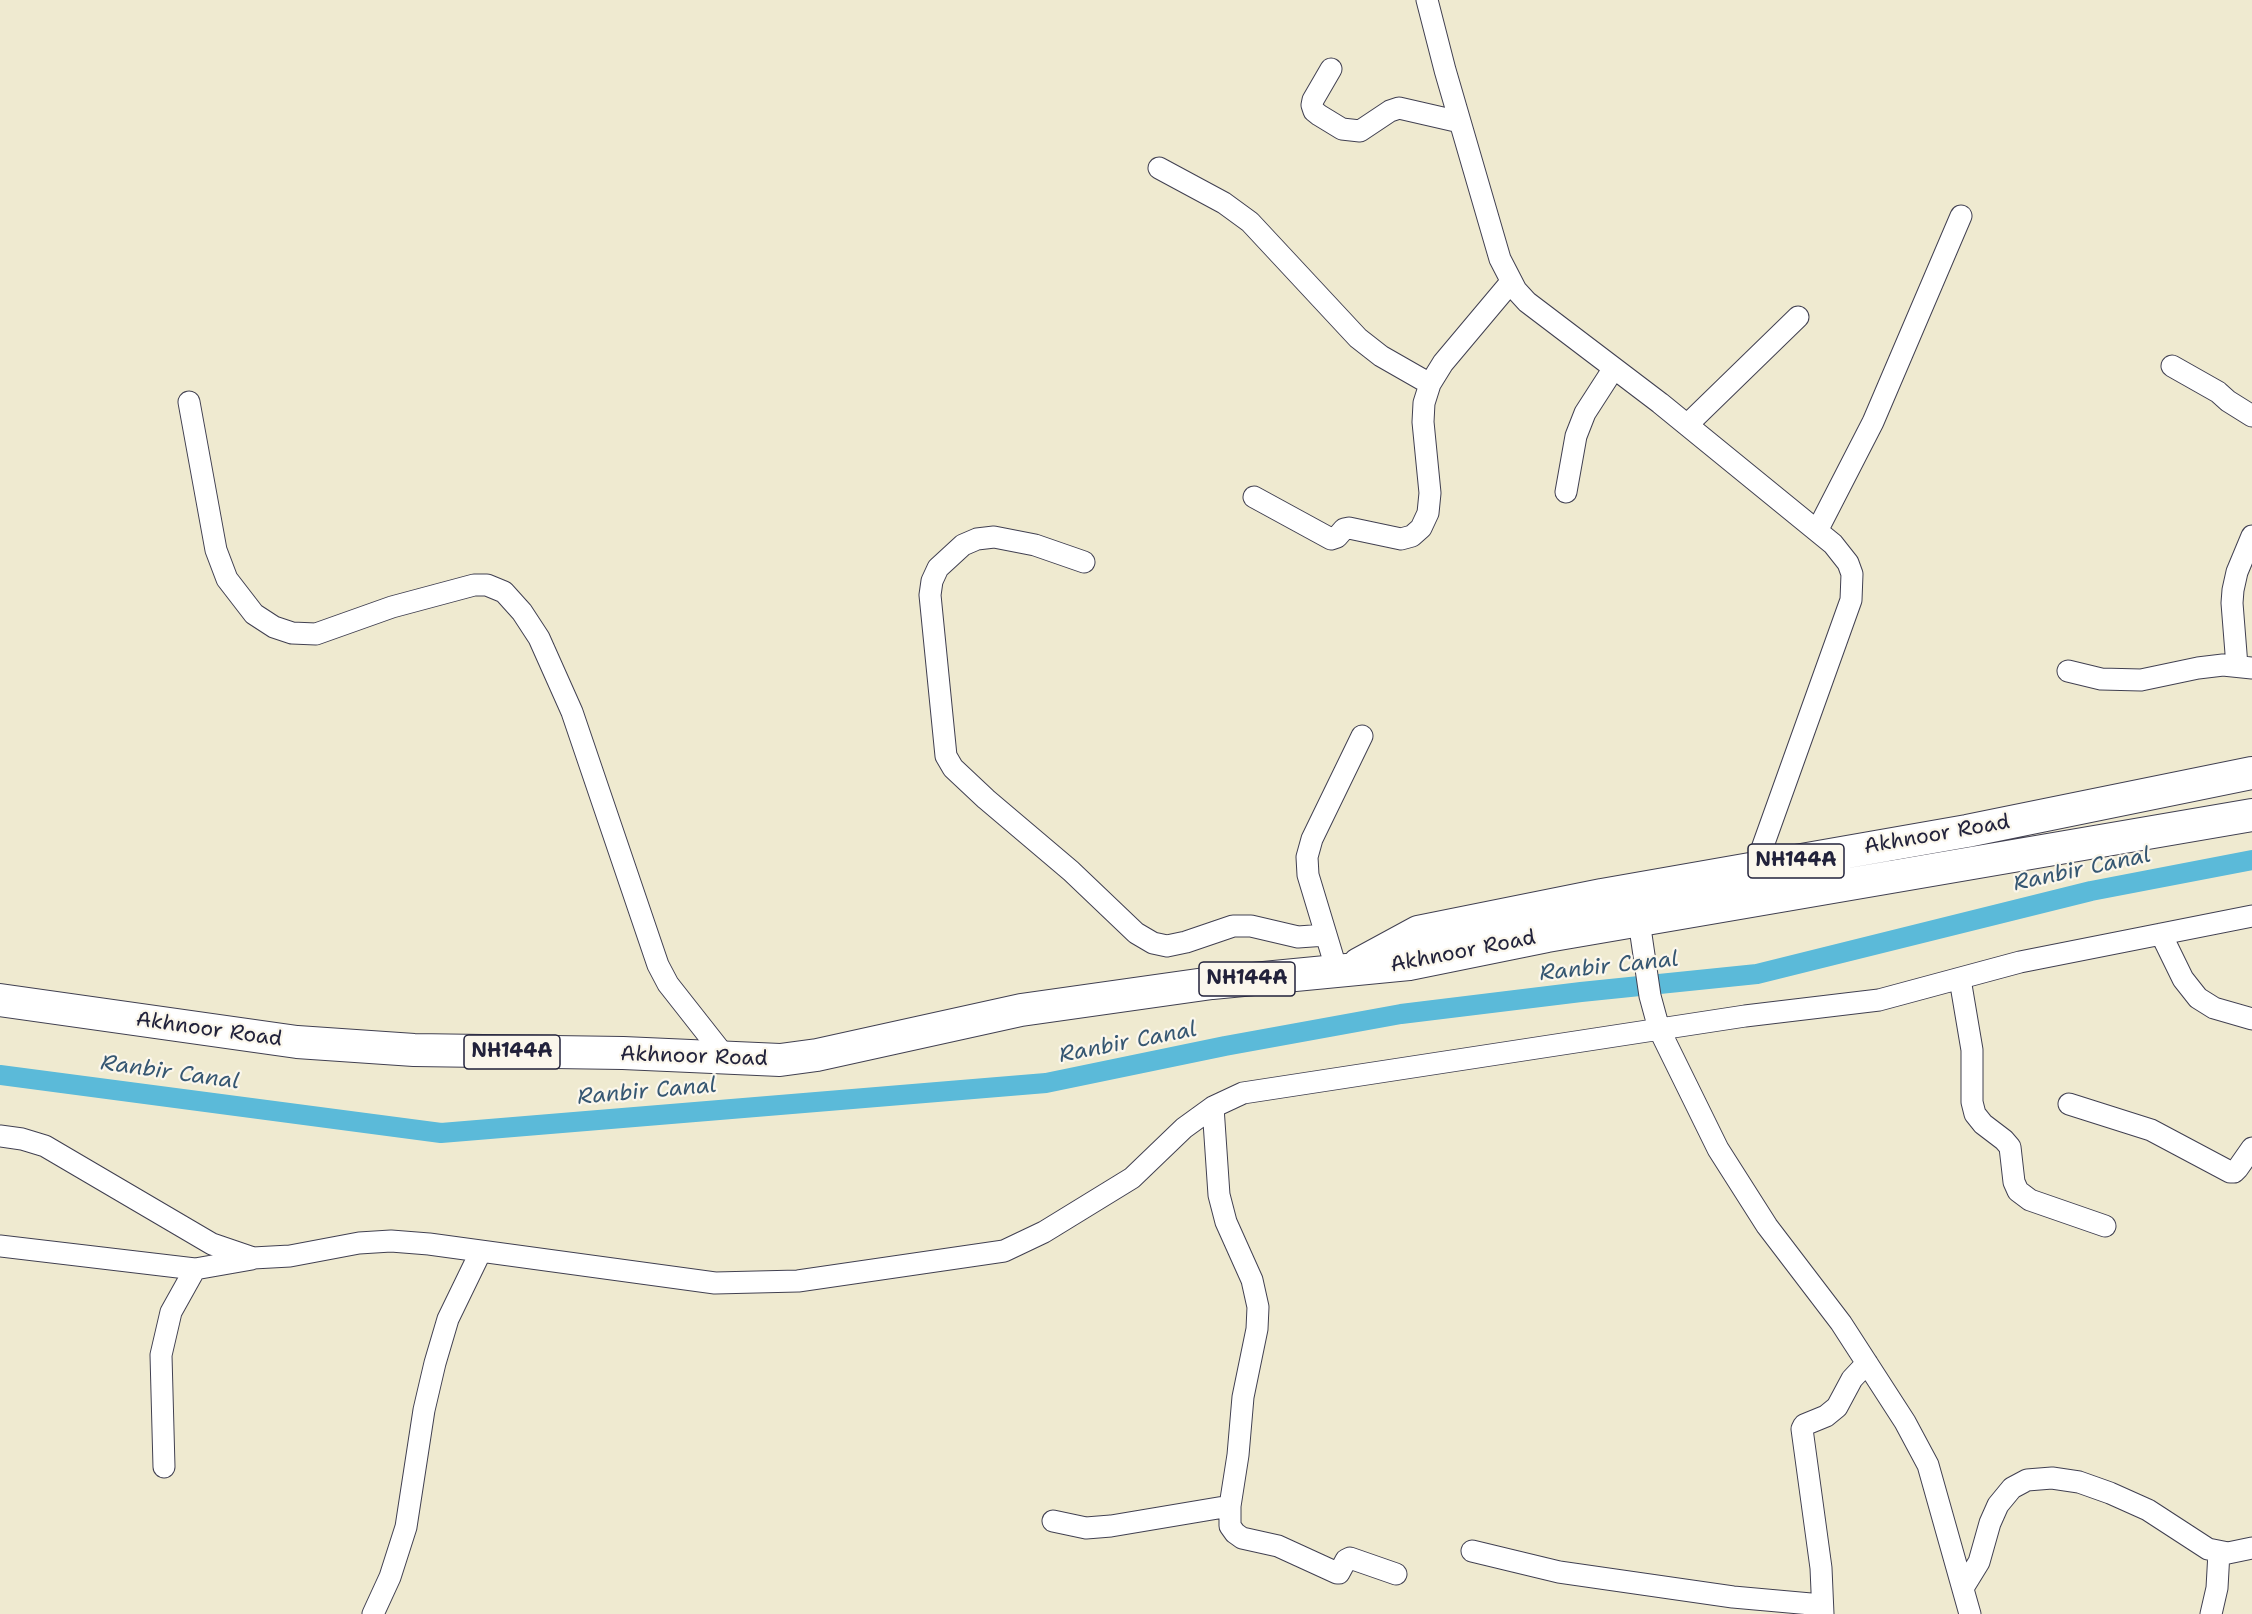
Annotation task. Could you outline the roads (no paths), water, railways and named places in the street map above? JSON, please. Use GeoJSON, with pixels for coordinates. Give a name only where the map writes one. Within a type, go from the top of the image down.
{"type":"FeatureCollection","features":[{"type":"Feature","properties":{"kind":"highway","name":"Akhnoor Road"},"geometry":{"type":"LineString","coordinates":[[1342,970],[1418,932],[1602,895],[1967,831],[2252,774]]}},
{"type":"Feature","properties":{"kind":"highway","name":"Akhnoor Road"},"geometry":{"type":"LineString","coordinates":[[0,1000],[144,1022],[317,1044],[446,1051],[623,1053],[780,1060],[817,1056],[1021,1010],[1147,991],[1409,964],[1547,936],[2252,815]]}},
{"type":"Feature","properties":{"kind":"street"},"geometry":{"type":"LineString","coordinates":[[1427,0],[1500,259],[1511,282],[1527,302],[1687,424],[1833,544],[1848,563],[1852,574],[1851,600],[1755,868]]}},
{"type":"Feature","properties":{"kind":"street"},"geometry":{"type":"LineString","coordinates":[[1331,69],[1312,105],[1319,115],[1342,129],[1352,132],[1360,131],[1390,111],[1399,108],[1460,122]]}},
{"type":"Feature","properties":{"kind":"street"},"geometry":{"type":"LineString","coordinates":[[1159,168],[1224,203],[1250,222],[1358,338],[1381,356],[1430,384]]}},
{"type":"Feature","properties":{"kind":"street"},"geometry":{"type":"LineString","coordinates":[[1817,531],[1873,422],[1961,216]]}},
{"type":"Feature","properties":{"kind":"street"},"geometry":{"type":"LineString","coordinates":[[1254,497],[1331,539],[1338,537],[1344,529],[1349,528],[1401,538],[1412,536],[1421,528],[1428,513],[1430,492],[1423,422],[1424,404],[1430,384],[1443,363],[1511,282]]}},
{"type":"Feature","properties":{"kind":"street"},"geometry":{"type":"LineString","coordinates":[[1687,424],[1798,317]]}},
{"type":"Feature","properties":{"kind":"street"},"geometry":{"type":"LineString","coordinates":[[2172,366],[2218,392],[2252,416]]}},
{"type":"Feature","properties":{"kind":"street"},"geometry":{"type":"LineString","coordinates":[[1566,492],[1576,436],[1585,413],[1614,368]]}},
{"type":"Feature","properties":{"kind":"street"},"geometry":{"type":"LineString","coordinates":[[189,402],[216,550],[227,579],[254,614],[274,627],[292,633],[316,634],[392,607],[474,585],[487,585],[504,592],[522,612],[539,638],[572,712],[658,965],[668,984],[727,1059]]}},
{"type":"Feature","properties":{"kind":"street"},"geometry":{"type":"LineString","coordinates":[[2068,671],[2101,679],[2141,680],[2198,668],[2223,665],[2244,667],[2232,603],[2237,572],[2252,536]]}},
{"type":"Feature","properties":{"kind":"street"},"geometry":{"type":"LineString","coordinates":[[1084,562],[1035,545],[994,537],[977,539],[963,545],[938,568],[932,581],[930,595],[946,756],[953,768],[1071,871],[1136,933],[1153,943],[1167,946],[1186,942],[1233,926],[1251,927],[1298,937],[1326,935]]}},
{"type":"Feature","properties":{"kind":"street"},"geometry":{"type":"LineString","coordinates":[[1342,970],[1326,935],[1308,875],[1307,857],[1312,839],[1362,736]]}},
{"type":"Feature","properties":{"kind":"street"},"geometry":{"type":"LineString","coordinates":[[0,1246],[195,1269],[253,1258],[290,1256],[359,1243],[391,1241],[716,1283],[798,1281],[1004,1251],[1044,1232],[1132,1178],[1184,1128],[1213,1107],[1243,1093],[1745,1016],[1879,1000],[2020,962],[2252,916]]}},
{"type":"Feature","properties":{"kind":"street"},"geometry":{"type":"LineString","coordinates":[[1639,921],[1650,996],[1659,1029],[1718,1149],[1767,1226],[1841,1323],[1905,1422],[1928,1465],[1970,1614]]}},
{"type":"Feature","properties":{"kind":"street"},"geometry":{"type":"LineString","coordinates":[[2160,934],[2182,979],[2198,998],[2214,1008],[2252,1019]]}},
{"type":"Feature","properties":{"kind":"street"},"geometry":{"type":"LineString","coordinates":[[1960,979],[1972,1050],[1972,1102],[1975,1114],[2010,1147],[2014,1182],[2018,1191],[2030,1200],[2105,1226]]}},
{"type":"Feature","properties":{"kind":"street"},"geometry":{"type":"LineString","coordinates":[[2069,1104],[2151,1130],[2230,1172],[2238,1168],[2252,1148]]}},
{"type":"Feature","properties":{"kind":"street"},"geometry":{"type":"LineString","coordinates":[[1213,1107],[1219,1195],[1226,1222],[1252,1280],[1258,1307],[1257,1329],[1243,1397],[1238,1455],[1230,1506],[1230,1526],[1242,1538],[1278,1546],[1337,1573],[1350,1558],[1396,1574]]}},
{"type":"Feature","properties":{"kind":"street"},"geometry":{"type":"LineString","coordinates":[[0,1136],[22,1139],[45,1146],[212,1244],[253,1258]]}},
{"type":"Feature","properties":{"kind":"street"},"geometry":{"type":"LineString","coordinates":[[374,1614],[390,1577],[406,1527],[424,1410],[435,1363],[448,1319],[481,1251]]}},
{"type":"Feature","properties":{"kind":"street"},"geometry":{"type":"LineString","coordinates":[[164,1467],[161,1355],[171,1312],[195,1269]]}},
{"type":"Feature","properties":{"kind":"street"},"geometry":{"type":"LineString","coordinates":[[1472,1551],[1559,1572],[1822,1610],[1821,1568],[1802,1430],[1804,1425],[1826,1416],[1837,1407],[1852,1379],[1867,1363]]}},
{"type":"Feature","properties":{"kind":"street"},"geometry":{"type":"LineString","coordinates":[[1963,1588],[1979,1562],[1990,1523],[1998,1505],[2012,1488],[2027,1480],[2052,1478],[2079,1482],[2110,1493],[2148,1510],[2208,1549],[2219,1552],[2238,1552],[2252,1548]]}},
{"type":"Feature","properties":{"kind":"street"},"geometry":{"type":"LineString","coordinates":[[1053,1521],[1086,1528],[1111,1527],[1230,1506]]}},
{"type":"Feature","properties":{"kind":"street"},"geometry":{"type":"LineString","coordinates":[[2211,1614],[2217,1588],[2219,1552]]}},
{"type":"Feature","properties":{"kind":"waterway","name":"Ranbir Canal"},"geometry":{"type":"LineString","coordinates":[[0,1075],[441,1133],[1046,1083],[1225,1046],[1401,1014],[1757,974],[2091,891],[2252,860]]}}]}
